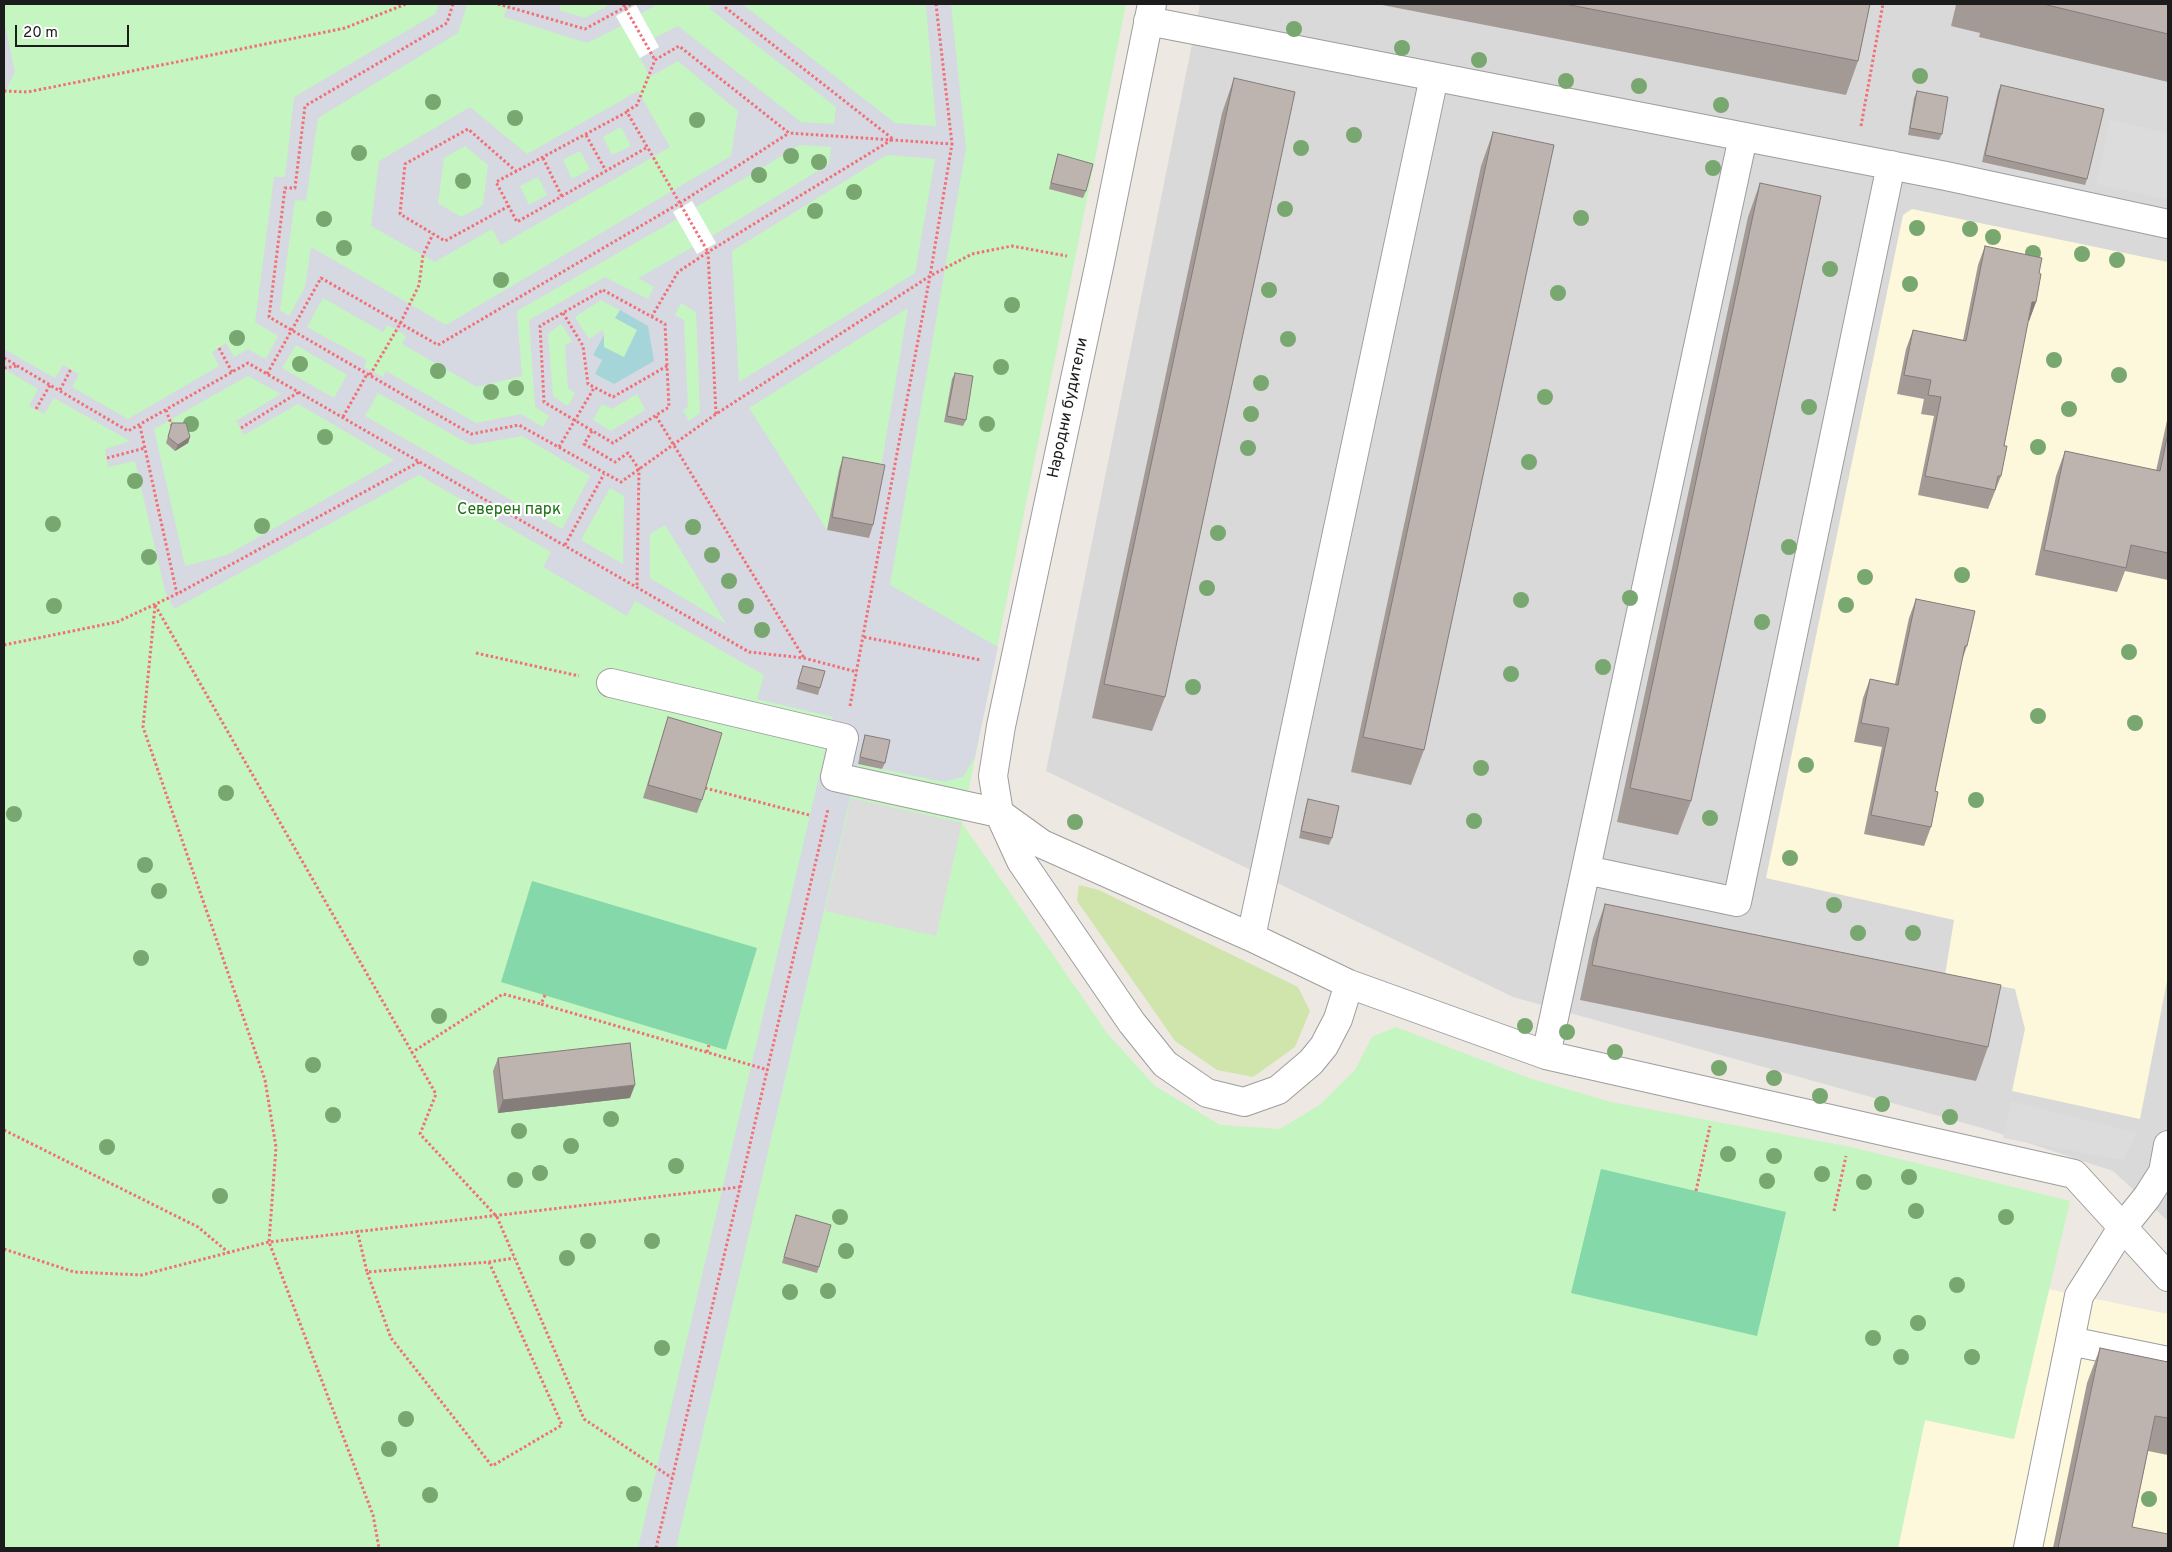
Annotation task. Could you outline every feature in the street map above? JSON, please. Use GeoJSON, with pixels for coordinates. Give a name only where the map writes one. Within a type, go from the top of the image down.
{"type":"FeatureCollection","features":[{"type":"Feature","properties":{"kind":"street"},"geometry":{"type":"LineString","coordinates":[[1150,13],[1434,77],[1890,165],[2168,224]]}},
{"type":"Feature","properties":{"kind":"street","name":"Народни будители"},"geometry":{"type":"LineString","coordinates":[[1150,13],[1100,262],[1014,666],[993,776],[999,813],[1021,862],[1132,1024],[1166,1064],[1207,1093],[1244,1102],[1278,1090],[1311,1062],[1324,1046],[1338,1018],[1349,984]]}},
{"type":"Feature","properties":{"kind":"street"},"geometry":{"type":"LineString","coordinates":[[1251,937],[1434,77]]}},
{"type":"Feature","properties":{"kind":"street"},"geometry":{"type":"LineString","coordinates":[[1546,1054],[1743,137]]}},
{"type":"Feature","properties":{"kind":"street"},"geometry":{"type":"LineString","coordinates":[[1586,870],[1736,902],[1890,165]]}},
{"type":"Feature","properties":{"kind":"street"},"geometry":{"type":"LineString","coordinates":[[611,683],[844,738],[835,777],[999,813],[1042,844],[1251,937],[1349,984],[1546,1054],[2074,1174],[2168,1277]]}},
{"type":"Feature","properties":{"kind":"street"},"geometry":{"type":"LineString","coordinates":[[2028,1548],[2079,1296],[2122,1228],[2147,1197],[2163,1172],[2168,1145]]}},
{"type":"Feature","properties":{"kind":"street"},"geometry":{"type":"LineString","coordinates":[[2070,1341],[2168,1361]]}},
{"type":"Feature","properties":{"kind":"path"},"geometry":{"type":"LineString","coordinates":[[4,91],[28,92],[345,28],[406,4]]}},
{"type":"Feature","properties":{"kind":"path"},"geometry":{"type":"LineString","coordinates":[[453,4],[447,23],[305,106],[295,188],[285,188],[269,317],[471,434],[520,425],[621,482],[716,414],[930,276],[972,254],[1012,246],[1100,262]]}},
{"type":"Feature","properties":{"kind":"path"},"geometry":{"type":"LineString","coordinates":[[498,4],[585,29],[631,4]]}},
{"type":"Feature","properties":{"kind":"path"},"geometry":{"type":"LineString","coordinates":[[728,4],[726,8],[893,139]]}},
{"type":"Feature","properties":{"kind":"path"},"geometry":{"type":"LineString","coordinates":[[849,711],[930,276],[952,144],[936,4]]}},
{"type":"Feature","properties":{"kind":"path"},"geometry":{"type":"LineString","coordinates":[[1855,158],[1883,4]]}},
{"type":"Feature","properties":{"kind":"path"},"geometry":{"type":"LineString","coordinates":[[625,7],[655,60]]}},
{"type":"Feature","properties":{"kind":"path"},"geometry":{"type":"LineString","coordinates":[[646,148],[518,222],[496,182],[586,135],[637,105],[655,60],[679,46],[789,133],[952,144]]}},
{"type":"Feature","properties":{"kind":"path"},"geometry":{"type":"LineString","coordinates":[[626,112],[707,251],[716,414]]}},
{"type":"Feature","properties":{"kind":"path"},"geometry":{"type":"LineString","coordinates":[[509,206],[445,241],[400,214],[405,164],[468,129],[517,172]]}},
{"type":"Feature","properties":{"kind":"path"},"geometry":{"type":"LineString","coordinates":[[267,374],[321,278],[438,345],[681,205],[789,133]]}},
{"type":"Feature","properties":{"kind":"path"},"geometry":{"type":"LineString","coordinates":[[586,135],[606,171]]}},
{"type":"Feature","properties":{"kind":"path"},"geometry":{"type":"LineString","coordinates":[[652,316],[678,272],[707,251],[893,139]]}},
{"type":"Feature","properties":{"kind":"path"},"geometry":{"type":"LineString","coordinates":[[543,158],[562,197]]}},
{"type":"Feature","properties":{"kind":"path"},"geometry":{"type":"LineString","coordinates":[[342,417],[400,324],[419,285],[423,255],[433,234]]}},
{"type":"Feature","properties":{"kind":"path"},"geometry":{"type":"LineString","coordinates":[[603,290],[665,324],[669,407],[614,443],[544,402],[540,326],[564,313],[603,290]]}},
{"type":"Feature","properties":{"kind":"path"},"geometry":{"type":"LineString","coordinates":[[564,313],[583,346],[588,384],[613,398],[667,366]]}},
{"type":"Feature","properties":{"kind":"path"},"geometry":{"type":"LineString","coordinates":[[218,348],[232,372]]}},
{"type":"Feature","properties":{"kind":"path"},"geometry":{"type":"LineString","coordinates":[[4,358],[128,431],[140,426],[248,363],[750,652],[804,658],[856,672]]}},
{"type":"Feature","properties":{"kind":"path"},"geometry":{"type":"LineString","coordinates":[[4,368],[17,366]]}},
{"type":"Feature","properties":{"kind":"path"},"geometry":{"type":"LineString","coordinates":[[60,390],[72,369]]}},
{"type":"Feature","properties":{"kind":"path"},"geometry":{"type":"LineString","coordinates":[[36,410],[50,385]]}},
{"type":"Feature","properties":{"kind":"path"},"geometry":{"type":"LineString","coordinates":[[559,447],[594,388]]}},
{"type":"Feature","properties":{"kind":"path"},"geometry":{"type":"LineString","coordinates":[[240,428],[299,392]]}},
{"type":"Feature","properties":{"kind":"path"},"geometry":{"type":"LineString","coordinates":[[166,410],[174,430]]}},
{"type":"Feature","properties":{"kind":"path"},"geometry":{"type":"LineString","coordinates":[[656,416],[804,658]]}},
{"type":"Feature","properties":{"kind":"path"},"geometry":{"type":"LineString","coordinates":[[140,426],[177,594]]}},
{"type":"Feature","properties":{"kind":"path"},"geometry":{"type":"LineString","coordinates":[[592,430],[584,444],[615,462],[628,453],[639,469],[638,586]]}},
{"type":"Feature","properties":{"kind":"path"},"geometry":{"type":"LineString","coordinates":[[107,458],[145,448]]}},
{"type":"Feature","properties":{"kind":"path"},"geometry":{"type":"LineString","coordinates":[[4,645],[117,622],[177,594],[420,461]]}},
{"type":"Feature","properties":{"kind":"path"},"geometry":{"type":"LineString","coordinates":[[565,545],[604,474]]}},
{"type":"Feature","properties":{"kind":"path"},"geometry":{"type":"LineString","coordinates":[[155,605],[436,1094],[420,1134],[497,1217],[584,1419],[672,1478]]}},
{"type":"Feature","properties":{"kind":"path"},"geometry":{"type":"LineString","coordinates":[[155,605],[143,727],[265,1080],[276,1147],[269,1242],[373,1515],[379,1548]]}},
{"type":"Feature","properties":{"kind":"path"},"geometry":{"type":"LineString","coordinates":[[864,637],[1014,666]]}},
{"type":"Feature","properties":{"kind":"path"},"geometry":{"type":"LineString","coordinates":[[476,653],[611,683]]}},
{"type":"Feature","properties":{"kind":"path"},"geometry":{"type":"LineString","coordinates":[[656,1548],[835,777]]}},
{"type":"Feature","properties":{"kind":"path"},"geometry":{"type":"LineString","coordinates":[[705,788],[810,815]]}},
{"type":"Feature","properties":{"kind":"path"},"geometry":{"type":"LineString","coordinates":[[412,1053],[503,994],[768,1070]]}},
{"type":"Feature","properties":{"kind":"path"},"geometry":{"type":"LineString","coordinates":[[541,1004],[545,995]]}},
{"type":"Feature","properties":{"kind":"path"},"geometry":{"type":"LineString","coordinates":[[707,1052],[709,1045]]}},
{"type":"Feature","properties":{"kind":"path"},"geometry":{"type":"LineString","coordinates":[[1696,1191],[1717,1093]]}},
{"type":"Feature","properties":{"kind":"path"},"geometry":{"type":"LineString","coordinates":[[1834,1211],[1852,1124]]}},
{"type":"Feature","properties":{"kind":"path"},"geometry":{"type":"LineString","coordinates":[[4,1130],[198,1227],[230,1254]]}},
{"type":"Feature","properties":{"kind":"path"},"geometry":{"type":"LineString","coordinates":[[4,1249],[74,1272],[142,1275],[230,1254],[269,1242],[357,1230],[497,1217],[740,1187]]}},
{"type":"Feature","properties":{"kind":"path"},"geometry":{"type":"LineString","coordinates":[[357,1230],[367,1272],[391,1338],[492,1466],[562,1425],[489,1262]]}},
{"type":"Feature","properties":{"kind":"path"},"geometry":{"type":"LineString","coordinates":[[367,1272],[489,1262],[514,1258]]}},
{"type":"Feature","properties":{"kind":"shaded area"},"geometry":{"type":"Polygon","coordinates":[[[439,4],[467,6],[458,33],[318,118],[306,201],[295,200],[280,310],[289,316],[305,287],[311,247],[446,325],[731,156],[738,111],[678,61],[650,77],[640,58],[659,47],[654,38],[678,26],[801,122],[834,124],[836,107],[710,9],[712,4],[742,4],[895,123],[936,126],[926,4],[951,4],[966,148],[890,585],[998,647],[975,757],[963,777],[944,782],[858,764],[676,1548],[638,1548],[833,717],[757,699],[764,675],[635,601],[627,616],[543,567],[551,552],[419,475],[174,609],[165,591],[135,461],[108,467],[105,449],[130,441],[54,398],[44,414],[29,406],[38,389],[4,369],[4,349],[55,378],[63,365],[79,374],[72,387],[128,419],[219,366],[212,352],[226,343],[234,357],[248,349],[266,359],[278,336],[255,322],[274,177],[285,177],[294,97],[435,14],[439,4]],[[800,145],[696,207],[692,201],[673,212],[677,219],[517,311],[522,376],[477,387],[402,344],[406,336],[397,330],[387,325],[383,332],[323,298],[307,327],[367,360],[364,367],[383,377],[386,371],[476,423],[521,414],[543,427],[549,416],[535,407],[529,320],[605,277],[648,299],[654,287],[638,278],[693,247],[697,254],[716,243],[712,236],[829,164],[831,147],[800,145]],[[887,155],[732,251],[739,382],[915,273],[935,159],[887,155]],[[601,300],[575,317],[589,339],[603,330],[604,335],[593,355],[602,360],[595,374],[614,384],[648,326],[601,300]],[[681,303],[675,315],[684,320],[688,407],[683,410],[689,421],[700,413],[696,312],[681,303]],[[908,308],[749,408],[827,530],[869,538],[908,308]],[[561,324],[548,334],[553,396],[568,406],[575,393],[568,388],[565,346],[572,341],[561,324]],[[296,345],[282,368],[334,398],[347,375],[296,345]],[[248,376],[154,429],[185,566],[227,555],[394,460],[298,404],[244,435],[236,421],[281,394],[248,376]],[[378,393],[365,416],[562,529],[590,476],[522,436],[471,445],[378,393]],[[637,394],[612,409],[602,404],[593,420],[611,431],[645,410],[637,394]],[[610,488],[581,540],[623,564],[624,496],[610,488]],[[665,525],[650,534],[650,578],[725,623],[665,525]]]}},
{"type":"Feature","properties":{"kind":"shaded area"},"geometry":{"type":"Polygon","coordinates":[[[508,4],[561,4],[559,10],[585,18],[611,4],[658,4],[640,14],[635,5],[616,16],[621,26],[587,43],[504,17],[508,4]]]}},
{"type":"Feature","properties":{"kind":"shaded area"},"geometry":{"type":"Polygon","coordinates":[[[1200,4],[2168,4],[2168,1221],[2113,1171],[1989,1130],[1513,997],[1046,771],[1200,4]]]}},
{"type":"Feature","properties":{"kind":"shaded area"},"geometry":{"type":"Polygon","coordinates":[[[4,20],[15,72],[4,94],[4,20]]]}},
{"type":"Feature","properties":{"kind":"shaded area"},"geometry":{"type":"Polygon","coordinates":[[[638,91],[670,147],[501,245],[492,229],[435,262],[371,226],[379,161],[470,107],[527,154],[638,91]],[[621,127],[603,137],[612,155],[631,146],[621,127]],[[465,146],[444,158],[438,203],[461,217],[483,205],[488,165],[465,146]],[[580,151],[563,160],[572,179],[590,169],[580,151]],[[538,177],[520,186],[529,205],[547,195],[538,177]]]}},
{"type":"Feature","properties":{"kind":"shaded area"},"geometry":{"type":"Polygon","coordinates":[[[2110,120],[2168,133],[2168,200],[2096,184],[2110,120]]]}},
{"type":"Feature","properties":{"kind":"shaded area"},"geometry":{"type":"Polygon","coordinates":[[[1912,209],[2168,262],[2168,976],[2140,1119],[2012,1091],[2025,1029],[2015,989],[1945,975],[1954,920],[1766,878],[1903,215],[1912,209]]]}},
{"type":"Feature","properties":{"kind":"shaded area"},"geometry":{"type":"Polygon","coordinates":[[[851,798],[962,823],[936,936],[825,911],[851,798]]]}},
{"type":"Feature","properties":{"kind":"shaded area"},"geometry":{"type":"Polygon","coordinates":[[[2011,1101],[2137,1133],[2123,1160],[2003,1138],[2011,1101]]]}},
{"type":"Feature","properties":{"kind":"shaded area"},"geometry":{"type":"Polygon","coordinates":[[[2048,1289],[2168,1314],[2168,1548],[1898,1548],[1925,1420],[2014,1439],[2048,1289]]]}},
{"type":"Feature","properties":{"kind":"green space","name":"Северен парк"},"geometry":{"type":"Polygon","coordinates":[[[4,4],[1126,4],[962,823],[1107,1033],[1155,1086],[1220,1125],[1280,1129],[1321,1104],[1355,1070],[1372,1037],[1396,1027],[1529,1078],[1611,1102],[1851,1147],[2070,1201],[2014,1439],[1925,1420],[1898,1548],[4,1548],[4,4]]]}},
{"type":"Feature","properties":{"kind":"green space"},"geometry":{"type":"Polygon","coordinates":[[[532,881],[757,948],[726,1050],[501,982],[532,881]]]}},
{"type":"Feature","properties":{"kind":"green space"},"geometry":{"type":"Polygon","coordinates":[[[1079,885],[1099,890],[1298,987],[1310,1011],[1295,1047],[1253,1077],[1217,1070],[1175,1041],[1077,901],[1079,885]]]}},
{"type":"Feature","properties":{"kind":"green space"},"geometry":{"type":"Polygon","coordinates":[[[1601,1169],[1786,1212],[1757,1336],[1571,1293],[1601,1169]]]}},
{"type":"Feature","properties":{"kind":"water"},"geometry":{"type":"Polygon","coordinates":[[[620,310],[648,326],[654,361],[614,384],[595,374],[602,360],[593,355],[604,335],[604,347],[624,357],[637,330],[615,318],[620,310]]]}},
{"type":"Feature","properties":{"kind":"pier"},"geometry":{"type":"Polygon","coordinates":[[[636,5],[659,47],[640,58],[616,16],[636,5]]]}},
{"type":"Feature","properties":{"kind":"pier"},"geometry":{"type":"Polygon","coordinates":[[[692,201],[716,243],[697,254],[673,212],[692,201]]]}},
{"type":"Feature","properties":{"kind":"building"},"geometry":{"type":"Polygon","coordinates":[[[1565,4],[1870,4],[1858,61],[1565,4]]]}},
{"type":"Feature","properties":{"kind":"building"},"geometry":{"type":"Polygon","coordinates":[[[2043,4],[2168,4],[2168,34],[2043,4]]]}},
{"type":"Feature","properties":{"kind":"building"},"geometry":{"type":"Polygon","coordinates":[[[1234,78],[1295,92],[1165,697],[1104,684],[1234,78]]]}},
{"type":"Feature","properties":{"kind":"building"},"geometry":{"type":"Polygon","coordinates":[[[2001,85],[2104,109],[2087,179],[1985,155],[2001,85]]]}},
{"type":"Feature","properties":{"kind":"building"},"geometry":{"type":"Polygon","coordinates":[[[1917,91],[1948,97],[1942,134],[1910,128],[1917,91]]]}},
{"type":"Feature","properties":{"kind":"building"},"geometry":{"type":"Polygon","coordinates":[[[1493,132],[1554,145],[1424,750],[1363,737],[1493,132]]]}},
{"type":"Feature","properties":{"kind":"building"},"geometry":{"type":"Polygon","coordinates":[[[1058,154],[1093,164],[1086,191],[1051,183],[1058,154]]]}},
{"type":"Feature","properties":{"kind":"building"},"geometry":{"type":"Polygon","coordinates":[[[1760,183],[1821,196],[1691,801],[1630,788],[1760,183]]]}},
{"type":"Feature","properties":{"kind":"building"},"geometry":{"type":"Polygon","coordinates":[[[1985,246],[2042,258],[2036,302],[2032,302],[2004,446],[2007,446],[2001,476],[1998,476],[1995,490],[1925,476],[1941,397],[1928,395],[1931,380],[1904,375],[1913,330],[1966,341],[1985,246]]]}},
{"type":"Feature","properties":{"kind":"building"},"geometry":{"type":"Polygon","coordinates":[[[955,373],[973,376],[966,420],[947,416],[955,373]]]}},
{"type":"Feature","properties":{"kind":"building"},"geometry":{"type":"Polygon","coordinates":[[[172,423],[186,423],[190,437],[178,445],[168,437],[172,423]]]}},
{"type":"Feature","properties":{"kind":"building"},"geometry":{"type":"Polygon","coordinates":[[[2168,433],[2168,553],[2131,545],[2126,568],[2044,550],[2065,451],[2160,471],[2168,433]]]}},
{"type":"Feature","properties":{"kind":"building"},"geometry":{"type":"Polygon","coordinates":[[[843,457],[885,465],[873,525],[832,517],[843,457]]]}},
{"type":"Feature","properties":{"kind":"building"},"geometry":{"type":"Polygon","coordinates":[[[1916,599],[1975,611],[1967,646],[1965,646],[1935,791],[1938,792],[1931,827],[1871,815],[1889,728],[1861,723],[1870,679],[1898,685],[1916,599]]]}},
{"type":"Feature","properties":{"kind":"building"},"geometry":{"type":"Polygon","coordinates":[[[803,666],[825,671],[820,688],[798,682],[803,666]]]}},
{"type":"Feature","properties":{"kind":"building"},"geometry":{"type":"Polygon","coordinates":[[[668,717],[722,733],[702,800],[648,785],[668,717]]]}},
{"type":"Feature","properties":{"kind":"building"},"geometry":{"type":"Polygon","coordinates":[[[865,735],[890,740],[885,763],[860,757],[865,735]]]}},
{"type":"Feature","properties":{"kind":"building"},"geometry":{"type":"Polygon","coordinates":[[[1308,799],[1339,806],[1332,838],[1301,831],[1308,799]]]}},
{"type":"Feature","properties":{"kind":"building"},"geometry":{"type":"Polygon","coordinates":[[[1605,904],[2001,985],[1988,1047],[1592,965],[1605,904]]]}},
{"type":"Feature","properties":{"kind":"building"},"geometry":{"type":"Polygon","coordinates":[[[630,1043],[635,1085],[503,1100],[498,1058],[630,1043]]]}},
{"type":"Feature","properties":{"kind":"building"},"geometry":{"type":"Polygon","coordinates":[[[796,1215],[831,1225],[819,1267],[784,1257],[796,1215]]]}},
{"type":"Feature","properties":{"kind":"building"},"geometry":{"type":"Polygon","coordinates":[[[2100,1348],[2168,1362],[2168,1418],[2155,1416],[2132,1527],[2168,1534],[2168,1548],[2058,1548],[2100,1348]]]}}]}
